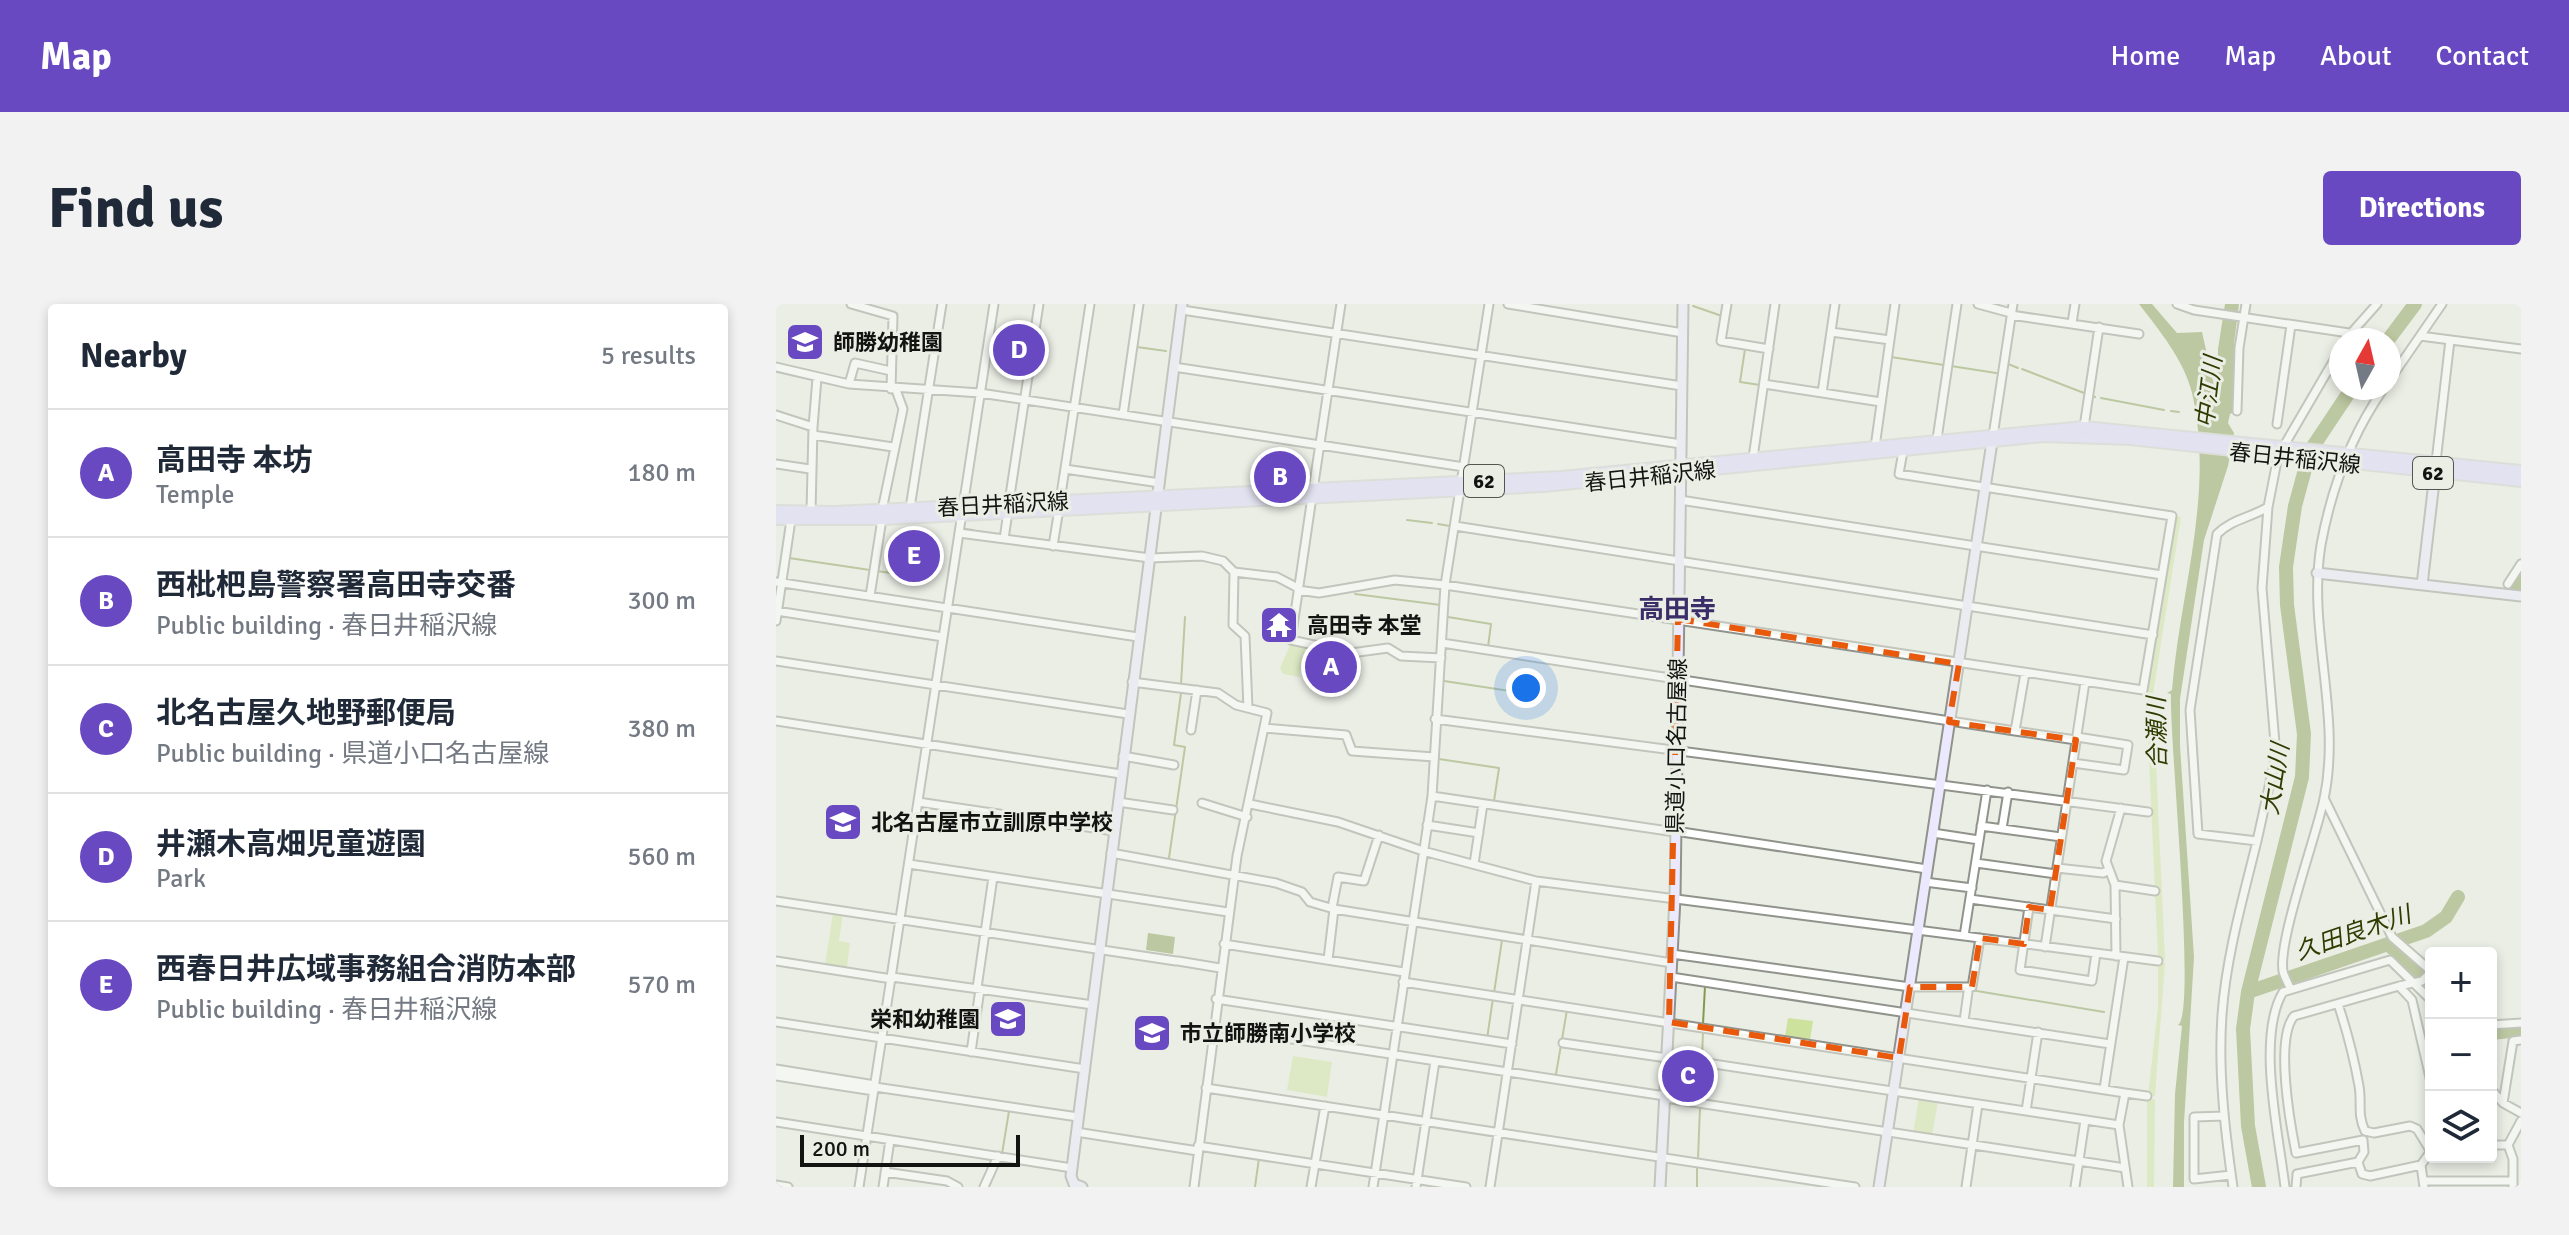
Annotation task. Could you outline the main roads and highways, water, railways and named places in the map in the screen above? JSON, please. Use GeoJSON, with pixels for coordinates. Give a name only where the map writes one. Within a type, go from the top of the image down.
{"type":"FeatureCollection","features":[{"type":"Feature","properties":{"kind":"main road","name":"春日井稲沢線"},"geometry":{"type":"LineString","coordinates":[[776,519],[1462,487],[1903,451],[2084,427],[2264,450],[2278,456],[2296,452],[2350,453],[2521,481]]}},
{"type":"Feature","properties":{"kind":"main road","name":"春日井稲沢線"},"geometry":{"type":"LineString","coordinates":[[1681,470],[1753,458],[1937,439],[2083,435],[2189,441]]}},
{"type":"Feature","properties":{"kind":"main road","name":"春日井稲沢線"},"geometry":{"type":"LineString","coordinates":[[2264,450],[2285,446],[2296,452],[2345,464],[2521,471]]}},
{"type":"Feature","properties":{"kind":"main road","name":"春日井稲沢線"},"geometry":{"type":"LineString","coordinates":[[776,511],[882,514],[910,508],[963,509]]}},
{"type":"Feature","properties":{"kind":"water","name":"中江川"},"geometry":{"type":"Polygon","coordinates":[[[2139,304],[2152,304],[2177,333],[2202,332],[2217,398],[2218,349],[2225,304],[2239,304],[2234,344],[2235,412],[2230,414],[2228,423],[2234,433],[2228,466],[2204,540],[2180,699],[2180,746],[2194,957],[2184,1123],[2184,1187],[2173,1187],[2175,1094],[2182,1026],[2178,1025],[2183,1009],[2185,975],[2171,694],[2167,693],[2172,690],[2194,542],[2200,468],[2198,430],[2188,381],[2170,346],[2139,304]]]}},
{"type":"Feature","properties":{"kind":"water"},"geometry":{"type":"Polygon","coordinates":[[[1148,933],[1175,937],[1173,954],[1146,950],[1148,933]]]}},
{"type":"Feature","properties":{"kind":"waterway","name":"大山川"},"geometry":{"type":"LineString","coordinates":[[2397,328],[2415,304]]}},
{"type":"Feature","properties":{"kind":"waterway"},"geometry":{"type":"LineString","coordinates":[[1142,306],[1137,347],[1166,351]]}},
{"type":"Feature","properties":{"kind":"waterway"},"geometry":{"type":"LineString","coordinates":[[1693,306],[1722,316]]}},
{"type":"Feature","properties":{"kind":"waterway"},"geometry":{"type":"LineString","coordinates":[[1745,349],[1740,382],[1760,385]]}},
{"type":"Feature","properties":{"kind":"waterway"},"geometry":{"type":"LineString","coordinates":[[1891,357],[1944,365]]}},
{"type":"Feature","properties":{"kind":"waterway"},"geometry":{"type":"LineString","coordinates":[[2008,364],[2018,368]]}},
{"type":"Feature","properties":{"kind":"waterway"},"geometry":{"type":"LineString","coordinates":[[1951,366],[1996,373]]}},
{"type":"Feature","properties":{"kind":"waterway"},"geometry":{"type":"LineString","coordinates":[[2022,369],[2084,393]]}},
{"type":"Feature","properties":{"kind":"waterway"},"geometry":{"type":"LineString","coordinates":[[2101,398],[2164,410]]}},
{"type":"Feature","properties":{"kind":"waterway","name":"大山川"},"geometry":{"type":"LineString","coordinates":[[2259,1187],[2248,1126],[2243,1029],[2248,992],[2302,777],[2304,734],[2287,605],[2286,567],[2295,506],[2310,451],[2344,400]]}},
{"type":"Feature","properties":{"kind":"waterway"},"geometry":{"type":"LineString","coordinates":[[2171,411],[2179,412]]}},
{"type":"Feature","properties":{"kind":"waterway"},"geometry":{"type":"LineString","coordinates":[[1407,520],[1432,523]]}},
{"type":"Feature","properties":{"kind":"waterway"},"geometry":{"type":"LineString","coordinates":[[1438,524],[1450,526]]}},
{"type":"Feature","properties":{"kind":"waterway"},"geometry":{"type":"LineString","coordinates":[[964,529],[973,530]]}},
{"type":"Feature","properties":{"kind":"waterway"},"geometry":{"type":"LineString","coordinates":[[1469,532],[1487,535]]}},
{"type":"Feature","properties":{"kind":"waterway"},"geometry":{"type":"LineString","coordinates":[[1029,538],[1048,541]]}},
{"type":"Feature","properties":{"kind":"waterway"},"geometry":{"type":"LineString","coordinates":[[1509,538],[1564,547]]}},
{"type":"Feature","properties":{"kind":"waterway"},"geometry":{"type":"LineString","coordinates":[[1058,542],[1084,546]]}},
{"type":"Feature","properties":{"kind":"waterway"},"geometry":{"type":"LineString","coordinates":[[789,558],[870,570]]}},
{"type":"Feature","properties":{"kind":"waterway"},"geometry":{"type":"LineString","coordinates":[[877,571],[891,573]]}},
{"type":"Feature","properties":{"kind":"waterway","name":"久田良木川"},"geometry":{"type":"LineString","coordinates":[[2515,587],[2521,575]]}},
{"type":"Feature","properties":{"kind":"waterway"},"geometry":{"type":"LineString","coordinates":[[1355,594],[1441,605]]}},
{"type":"Feature","properties":{"kind":"waterway"},"geometry":{"type":"LineString","coordinates":[[1181,684],[1185,617]]}},
{"type":"Feature","properties":{"kind":"waterway"},"geometry":{"type":"LineString","coordinates":[[1448,617],[1491,624],[1488,647]]}},
{"type":"Feature","properties":{"kind":"waterway"},"geometry":{"type":"LineString","coordinates":[[1444,681],[1510,691]]}},
{"type":"Feature","properties":{"kind":"waterway"},"geometry":{"type":"LineString","coordinates":[[1169,858],[1185,747],[1174,745],[1181,693]]}},
{"type":"Feature","properties":{"kind":"waterway"},"geometry":{"type":"LineString","coordinates":[[1439,759],[1499,768],[1494,801]]}},
{"type":"Feature","properties":{"kind":"waterway"},"geometry":{"type":"LineString","coordinates":[[1516,804],[1523,805]]}},
{"type":"Feature","properties":{"kind":"waterway"},"geometry":{"type":"LineString","coordinates":[[1532,807],[1555,810]]}},
{"type":"Feature","properties":{"kind":"waterway"},"geometry":{"type":"LineString","coordinates":[[1581,814],[1634,822]]}},
{"type":"Feature","properties":{"kind":"waterway","name":"久田良木川"},"geometry":{"type":"LineString","coordinates":[[2248,992],[2426,931],[2446,917],[2458,897]]}},
{"type":"Feature","properties":{"kind":"waterway"},"geometry":{"type":"LineString","coordinates":[[1494,993],[1502,940]]}},
{"type":"Feature","properties":{"kind":"waterway"},"geometry":{"type":"LineString","coordinates":[[2390,946],[2425,977]]}},
{"type":"Feature","properties":{"kind":"waterway"},"geometry":{"type":"LineString","coordinates":[[1703,1024],[1705,986]]}},
{"type":"Feature","properties":{"kind":"waterway"},"geometry":{"type":"LineString","coordinates":[[1971,990],[2104,1012]]}},
{"type":"Feature","properties":{"kind":"waterway"},"geometry":{"type":"LineString","coordinates":[[1914,991],[1933,991]]}},
{"type":"Feature","properties":{"kind":"waterway"},"geometry":{"type":"LineString","coordinates":[[1487,1039],[1493,998]]}},
{"type":"Feature","properties":{"kind":"waterway"},"geometry":{"type":"LineString","coordinates":[[1556,1074],[1567,1010]]}},
{"type":"Feature","properties":{"kind":"waterway"},"geometry":{"type":"LineString","coordinates":[[2497,1032],[2521,1030]]}},
{"type":"Feature","properties":{"kind":"waterway"},"geometry":{"type":"LineString","coordinates":[[1702,1059],[1703,1032]]}},
{"type":"Feature","properties":{"kind":"waterway"},"geometry":{"type":"LineString","coordinates":[[1700,1100],[1702,1066]]}},
{"type":"Feature","properties":{"kind":"waterway"},"geometry":{"type":"LineString","coordinates":[[1698,1159],[1700,1107]]}},
{"type":"Feature","properties":{"kind":"waterway"},"geometry":{"type":"LineString","coordinates":[[1002,1154],[1009,1111]]}},
{"type":"Feature","properties":{"kind":"waterway"},"geometry":{"type":"LineString","coordinates":[[1255,1187],[1259,1158]]}},
{"type":"Feature","properties":{"kind":"waterway"},"geometry":{"type":"LineString","coordinates":[[2059,1162],[2064,1162]]}},
{"type":"Feature","properties":{"kind":"waterway"},"geometry":{"type":"LineString","coordinates":[[2066,1163],[2073,1164]]}},
{"type":"Feature","properties":{"kind":"waterway"},"geometry":{"type":"LineString","coordinates":[[1697,1168],[1697,1187]]}},
{"type":"Feature","properties":{"kind":"place","name":"師勝幼稚園"},"geometry":{"type":"Point","coordinates":[805,342]}},
{"type":"Feature","properties":{"kind":"place","name":"井瀬木高畑児童遊園"},"geometry":{"type":"Point","coordinates":[1019,350]}},
{"type":"Feature","properties":{"kind":"place","name":"西枇杷島警察署高田寺交番"},"geometry":{"type":"Point","coordinates":[1280,477]}},
{"type":"Feature","properties":{"kind":"place","name":"西春日井広域事務組合消防本部"},"geometry":{"type":"Point","coordinates":[914,556]}},
{"type":"Feature","properties":{"kind":"place","name":"高田寺 本堂"},"geometry":{"type":"Point","coordinates":[1279,625]}},
{"type":"Feature","properties":{"kind":"place","name":"高田寺 本坊"},"geometry":{"type":"Point","coordinates":[1331,667]}},
{"type":"Feature","properties":{"kind":"place","name":"北名古屋市立訓原中学校"},"geometry":{"type":"Point","coordinates":[843,822]}},
{"type":"Feature","properties":{"kind":"place","name":"栄和幼稚園"},"geometry":{"type":"Point","coordinates":[1008,1019]}},
{"type":"Feature","properties":{"kind":"place","name":"市立師勝南小学校"},"geometry":{"type":"Point","coordinates":[1152,1033]}},
{"type":"Feature","properties":{"kind":"place","name":"北名古屋久地野郵便局"},"geometry":{"type":"Point","coordinates":[1688,1076]}},
{"type":"Feature","properties":{"kind":"district","name":"高田寺"},"geometry":{"type":"Point","coordinates":[1677,609]}},
{"type":"Feature","properties":{"kind":"water label","name":"合瀬川"},"geometry":{"type":"Point","coordinates":[2157,733]}}]}
